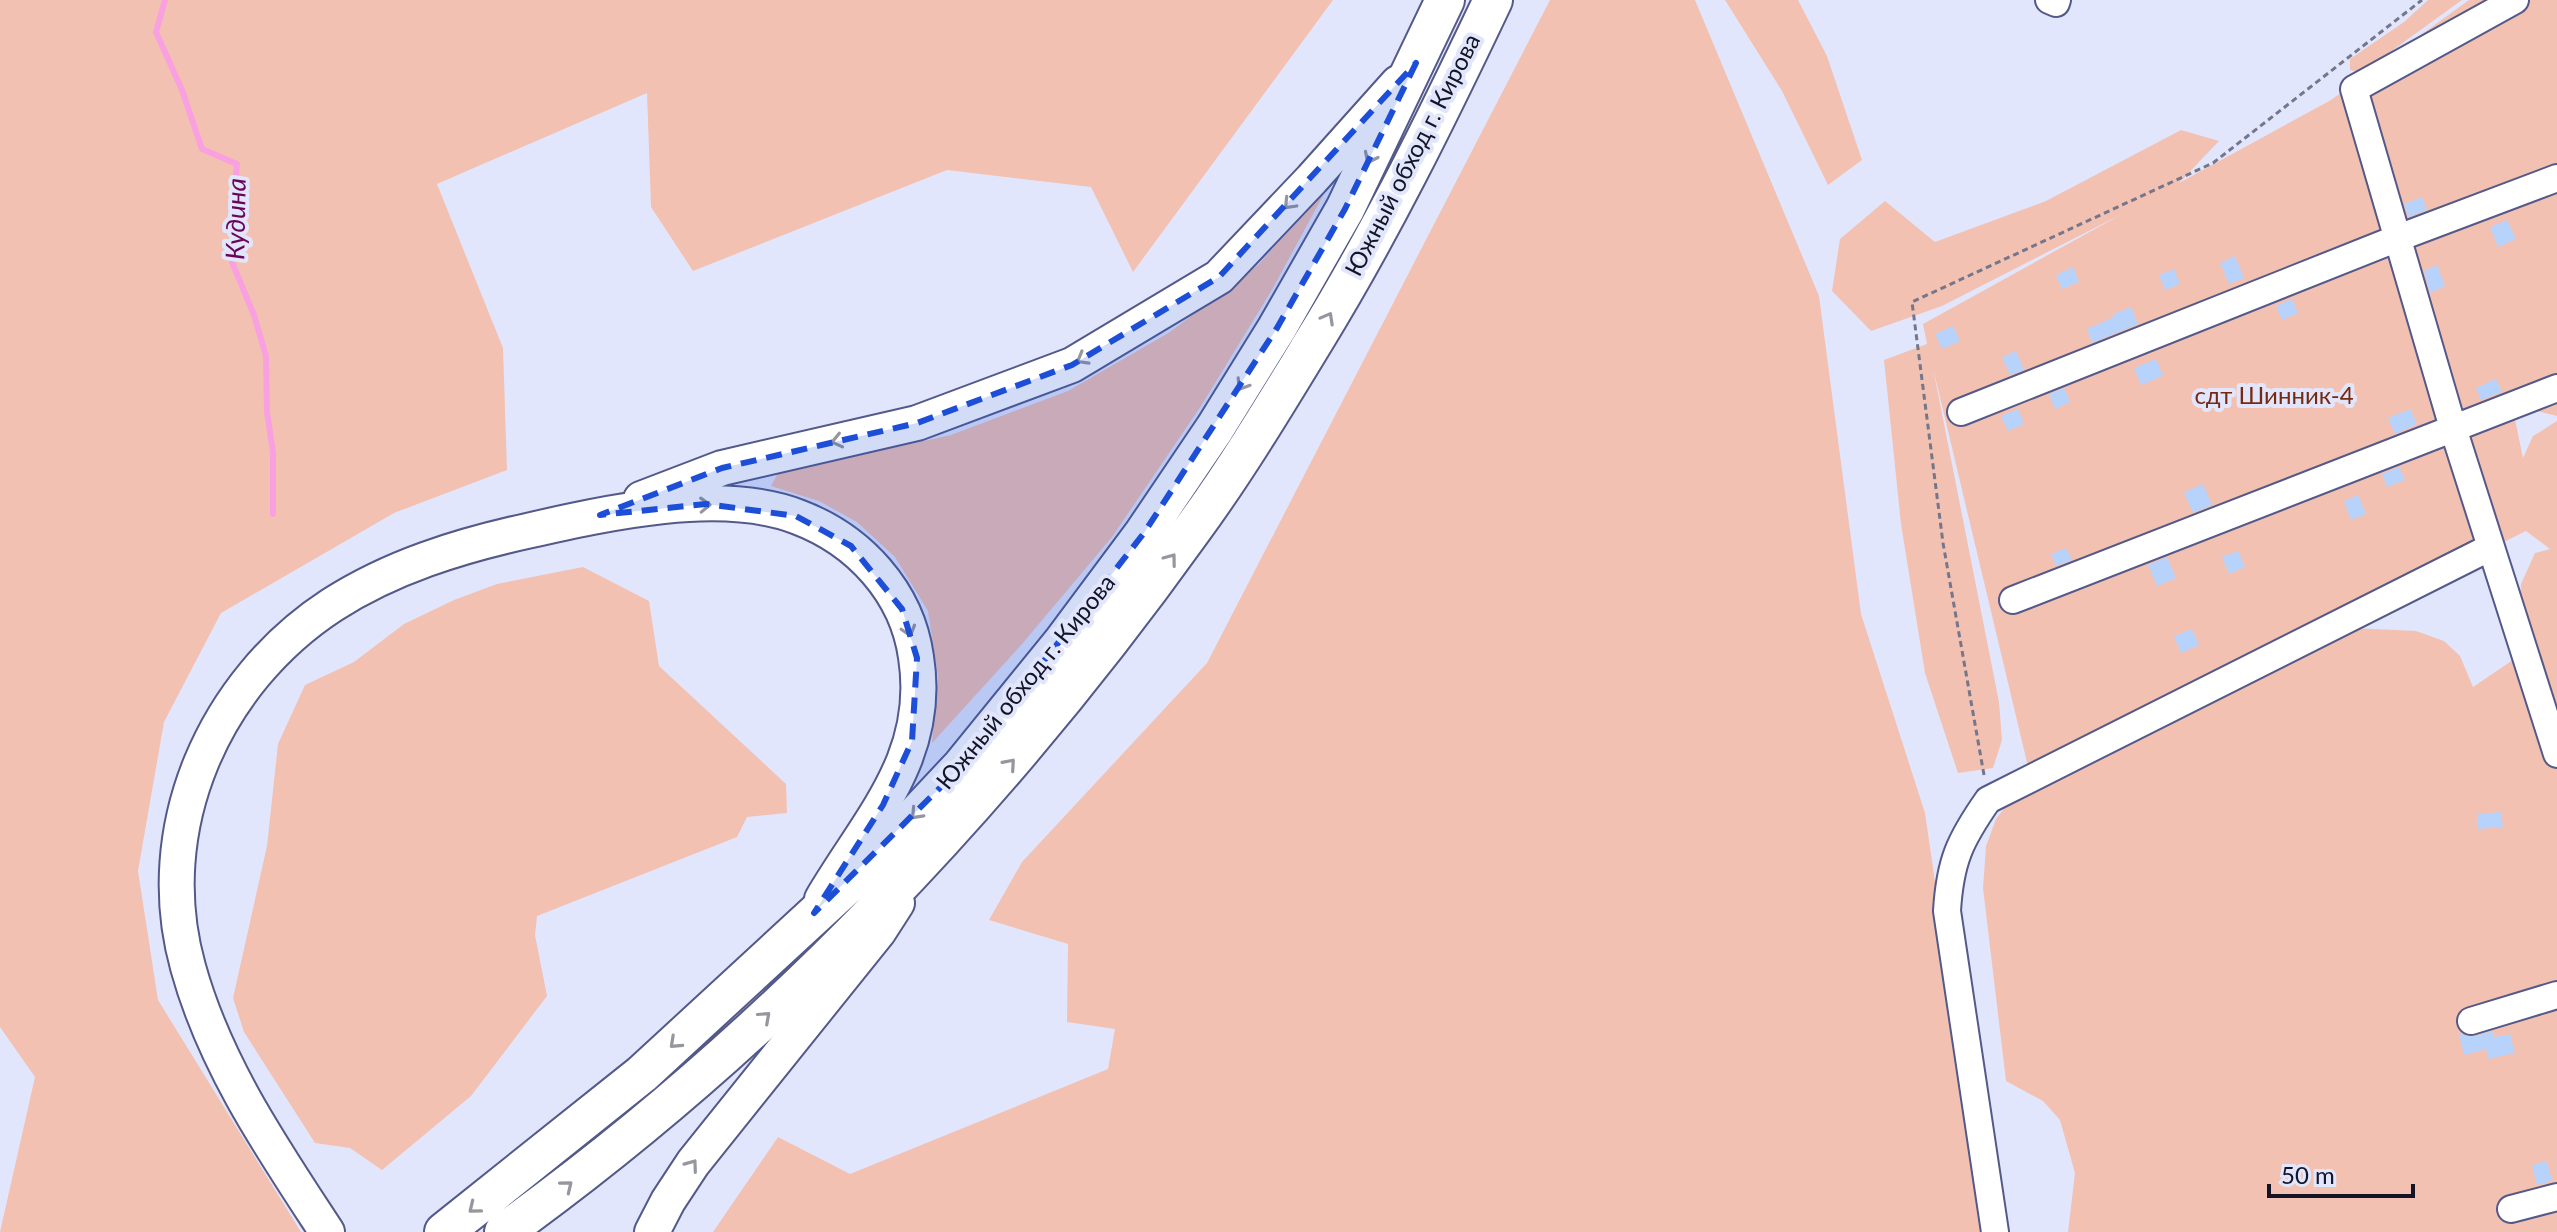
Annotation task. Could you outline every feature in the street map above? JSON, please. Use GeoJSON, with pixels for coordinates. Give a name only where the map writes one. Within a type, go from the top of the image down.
{"type":"FeatureCollection","features":[{"type":"Feature","properties":{"kind":"highway","name":"Южный обход г. Кирова"},"geometry":{"type":"LineString","coordinates":[[444,1232],[642,1074],[872,862],[962,766],[1062,643],[1144,533],[1215,428],[1277,328],[1345,209],[1445,0]]}},
{"type":"Feature","properties":{"kind":"highway","name":"Южный обход г. Кирова"},"geometry":{"type":"LineString","coordinates":[[504,1232],[555,1196],[668,1103],[784,999],[922,864],[1014,760],[1117,631],[1194,527],[1323,326],[1383,220],[1493,0]]}},
{"type":"Feature","properties":{"kind":"main road"},"geometry":{"type":"LineString","coordinates":[[600,515],[722,468],[917,423],[1072,365],[1219,277],[1416,63]]}},
{"type":"Feature","properties":{"kind":"main road"},"geometry":{"type":"LineString","coordinates":[[327,1232],[245,1103],[201,1009],[180,930],[177,859],[182,819],[191,785],[223,717],[248,681],[301,628],[334,604],[407,567],[457,549],[600,515],[706,504],[748,505],[796,516],[824,528],[872,565],[902,609],[917,658],[918,709],[903,768],[814,913]]}},
{"type":"Feature","properties":{"kind":"main road"},"geometry":{"type":"LineString","coordinates":[[652,1232],[693,1163],[879,931],[922,864]]}},
{"type":"Feature","properties":{"kind":"street"},"geometry":{"type":"LineString","coordinates":[[2049,0],[2056,3],[2057,0]]}},
{"type":"Feature","properties":{"kind":"street"},"geometry":{"type":"LineString","coordinates":[[2515,0],[2354,89],[2453,428],[2557,754]]}},
{"type":"Feature","properties":{"kind":"street"},"geometry":{"type":"LineString","coordinates":[[1961,412],[2557,178]]}},
{"type":"Feature","properties":{"kind":"street"},"geometry":{"type":"LineString","coordinates":[[2013,600],[2557,388]]}},
{"type":"Feature","properties":{"kind":"street"},"geometry":{"type":"LineString","coordinates":[[1995,1232],[1947,911],[1956,854],[1966,831],[1988,800],[2491,547]]}},
{"type":"Feature","properties":{"kind":"street"},"geometry":{"type":"LineString","coordinates":[[2471,1021],[2557,995]]}},
{"type":"Feature","properties":{"kind":"street"},"geometry":{"type":"LineString","coordinates":[[2511,1209],[2557,1197]]}},
{"type":"Feature","properties":{"kind":"path"},"geometry":{"type":"LineString","coordinates":[[1988,800],[1941,529],[1912,302],[2213,163],[2422,0]]}},
{"type":"Feature","properties":{"kind":"highlighted area"},"geometry":{"type":"Polygon","coordinates":[[[1416,63],[1345,209],[1277,328],[1144,533],[962,766],[814,913],[883,805],[912,741],[917,658],[902,609],[851,546],[796,516],[706,504],[600,515],[722,468],[917,423],[1072,365],[1219,277],[1416,63]]]}},
{"type":"Feature","properties":{"kind":"green space"},"geometry":{"type":"Polygon","coordinates":[[[0,0],[1333,0],[1133,272],[1091,187],[947,170],[693,271],[651,207],[647,93],[437,184],[503,348],[507,470],[394,513],[221,613],[164,722],[138,871],[158,1000],[301,1232],[0,1232],[35,1077],[0,1027],[0,0]]]}},
{"type":"Feature","properties":{"kind":"green space"},"geometry":{"type":"Polygon","coordinates":[[[1550,0],[1695,0],[1819,296],[1861,614],[1925,813],[1986,1232],[713,1232],[778,1137],[850,1174],[1108,1069],[1115,1029],[1067,1022],[1068,944],[989,920],[1022,862],[1207,663],[1550,0]]]}},
{"type":"Feature","properties":{"kind":"green space"},"geometry":{"type":"Polygon","coordinates":[[[1725,0],[1798,0],[1827,56],[1862,160],[1828,185],[1782,91],[1725,0]]]}},
{"type":"Feature","properties":{"kind":"green space"},"geometry":{"type":"Polygon","coordinates":[[[2428,0],[2462,0],[2368,68],[2359,72],[2350,70],[2350,59],[2404,22],[2428,0]]]}},
{"type":"Feature","properties":{"kind":"green space","name":"сдт Шинник-4"},"geometry":{"type":"Polygon","coordinates":[[[2469,0],[2557,0],[2557,416],[2512,405],[2523,458],[2533,436],[2557,421],[2557,1232],[2068,1232],[2075,1173],[2060,1120],[2043,1101],[2006,1081],[1983,888],[1986,846],[1996,819],[2014,795],[2352,628],[2416,631],[2444,641],[2460,656],[2473,687],[2535,645],[2519,609],[2521,584],[2535,553],[2550,549],[2526,531],[2030,775],[1933,368],[1999,702],[2002,740],[1993,768],[1958,773],[1925,673],[1901,524],[1884,360],[1927,344],[1923,324],[2122,214],[1942,306],[1871,331],[1832,291],[1840,239],[1885,201],[1935,242],[2046,201],[2181,130],[2219,141],[2179,183],[2331,100],[2469,0]]]}},
{"type":"Feature","properties":{"kind":"green space"},"geometry":{"type":"Polygon","coordinates":[[[1331,181],[1273,288],[1201,406],[1112,537],[1022,644],[932,743],[938,677],[928,611],[895,557],[857,522],[819,501],[771,486],[778,473],[951,435],[1068,391],[1170,332],[1259,264],[1331,181]]]}},
{"type":"Feature","properties":{"kind":"green space"},"geometry":{"type":"Polygon","coordinates":[[[583,567],[649,601],[659,666],[786,784],[787,813],[747,817],[737,837],[537,916],[535,935],[547,996],[471,1096],[382,1170],[350,1148],[315,1143],[244,1032],[233,998],[267,846],[278,744],[305,685],[354,662],[404,624],[497,584],[583,567]]]}},
{"type":"Feature","properties":{"kind":"building"},"geometry":{"type":"Polygon","coordinates":[[[2422,197],[2427,210],[2409,217],[2404,204],[2422,197]]]}},
{"type":"Feature","properties":{"kind":"building"},"geometry":{"type":"Polygon","coordinates":[[[2507,220],[2516,239],[2498,247],[2490,227],[2507,220]]]}},
{"type":"Feature","properties":{"kind":"building"},"geometry":{"type":"Polygon","coordinates":[[[2235,256],[2244,278],[2229,284],[2220,263],[2235,256]]]}},
{"type":"Feature","properties":{"kind":"building"},"geometry":{"type":"Polygon","coordinates":[[[2437,265],[2445,286],[2430,293],[2424,271],[2437,265]]]}},
{"type":"Feature","properties":{"kind":"building"},"geometry":{"type":"Polygon","coordinates":[[[2073,267],[2079,282],[2062,289],[2056,275],[2073,267]]]}},
{"type":"Feature","properties":{"kind":"building"},"geometry":{"type":"Polygon","coordinates":[[[2174,269],[2180,284],[2165,290],[2159,275],[2174,269]]]}},
{"type":"Feature","properties":{"kind":"building"},"geometry":{"type":"Polygon","coordinates":[[[2292,299],[2298,313],[2282,320],[2276,306],[2292,299]]]}},
{"type":"Feature","properties":{"kind":"building"},"geometry":{"type":"Polygon","coordinates":[[[2131,307],[2138,324],[2092,343],[2087,329],[2131,307]]]}},
{"type":"Feature","properties":{"kind":"building"},"geometry":{"type":"Polygon","coordinates":[[[1953,326],[1960,341],[1942,349],[1935,334],[1953,326]]]}},
{"type":"Feature","properties":{"kind":"building"},"geometry":{"type":"Polygon","coordinates":[[[2016,351],[2024,370],[2010,375],[2002,357],[2016,351]]]}},
{"type":"Feature","properties":{"kind":"building"},"geometry":{"type":"Polygon","coordinates":[[[2156,359],[2163,376],[2141,385],[2134,368],[2156,359]]]}},
{"type":"Feature","properties":{"kind":"building"},"geometry":{"type":"Polygon","coordinates":[[[2496,379],[2502,392],[2481,400],[2476,388],[2496,379]]]}},
{"type":"Feature","properties":{"kind":"building"},"geometry":{"type":"Polygon","coordinates":[[[2064,388],[2070,402],[2055,409],[2049,394],[2064,388]]]}},
{"type":"Feature","properties":{"kind":"building"},"geometry":{"type":"Polygon","coordinates":[[[2018,409],[2024,424],[2008,431],[2001,416],[2018,409]]]}},
{"type":"Feature","properties":{"kind":"building"},"geometry":{"type":"Polygon","coordinates":[[[2410,409],[2417,424],[2395,434],[2388,418],[2410,409]]]}},
{"type":"Feature","properties":{"kind":"building"},"geometry":{"type":"Polygon","coordinates":[[[2399,467],[2405,480],[2387,487],[2382,474],[2399,467]]]}},
{"type":"Feature","properties":{"kind":"building"},"geometry":{"type":"Polygon","coordinates":[[[2203,484],[2212,505],[2193,513],[2184,492],[2203,484]]]}},
{"type":"Feature","properties":{"kind":"building"},"geometry":{"type":"Polygon","coordinates":[[[2358,495],[2366,514],[2351,520],[2344,501],[2358,495]]]}},
{"type":"Feature","properties":{"kind":"building"},"geometry":{"type":"Polygon","coordinates":[[[2066,548],[2072,560],[2056,566],[2051,554],[2066,548]]]}},
{"type":"Feature","properties":{"kind":"building"},"geometry":{"type":"Polygon","coordinates":[[[2238,551],[2245,567],[2229,574],[2222,557],[2238,551]]]}},
{"type":"Feature","properties":{"kind":"building"},"geometry":{"type":"Polygon","coordinates":[[[2167,557],[2176,578],[2157,586],[2148,565],[2167,557]]]}},
{"type":"Feature","properties":{"kind":"building"},"geometry":{"type":"Polygon","coordinates":[[[2192,629],[2199,645],[2181,653],[2174,636],[2192,629]]]}},
{"type":"Feature","properties":{"kind":"building"},"geometry":{"type":"Polygon","coordinates":[[[2501,812],[2503,827],[2478,829],[2477,814],[2501,812]]]}},
{"type":"Feature","properties":{"kind":"building"},"geometry":{"type":"Polygon","coordinates":[[[2493,1031],[2494,1037],[2510,1034],[2515,1053],[2488,1059],[2486,1049],[2464,1055],[2459,1034],[2475,1036],[2493,1031]]]}},
{"type":"Feature","properties":{"kind":"building"},"geometry":{"type":"Polygon","coordinates":[[[2547,1161],[2552,1181],[2537,1185],[2532,1165],[2547,1161]]]}},
{"type":"Feature","properties":{"kind":"waterway","name":"Кудина"},"geometry":{"type":"LineString","coordinates":[[165,0],[156,32],[182,90],[202,149],[237,164],[232,262],[254,315],[266,356],[267,412],[273,452],[273,514]]}}]}
